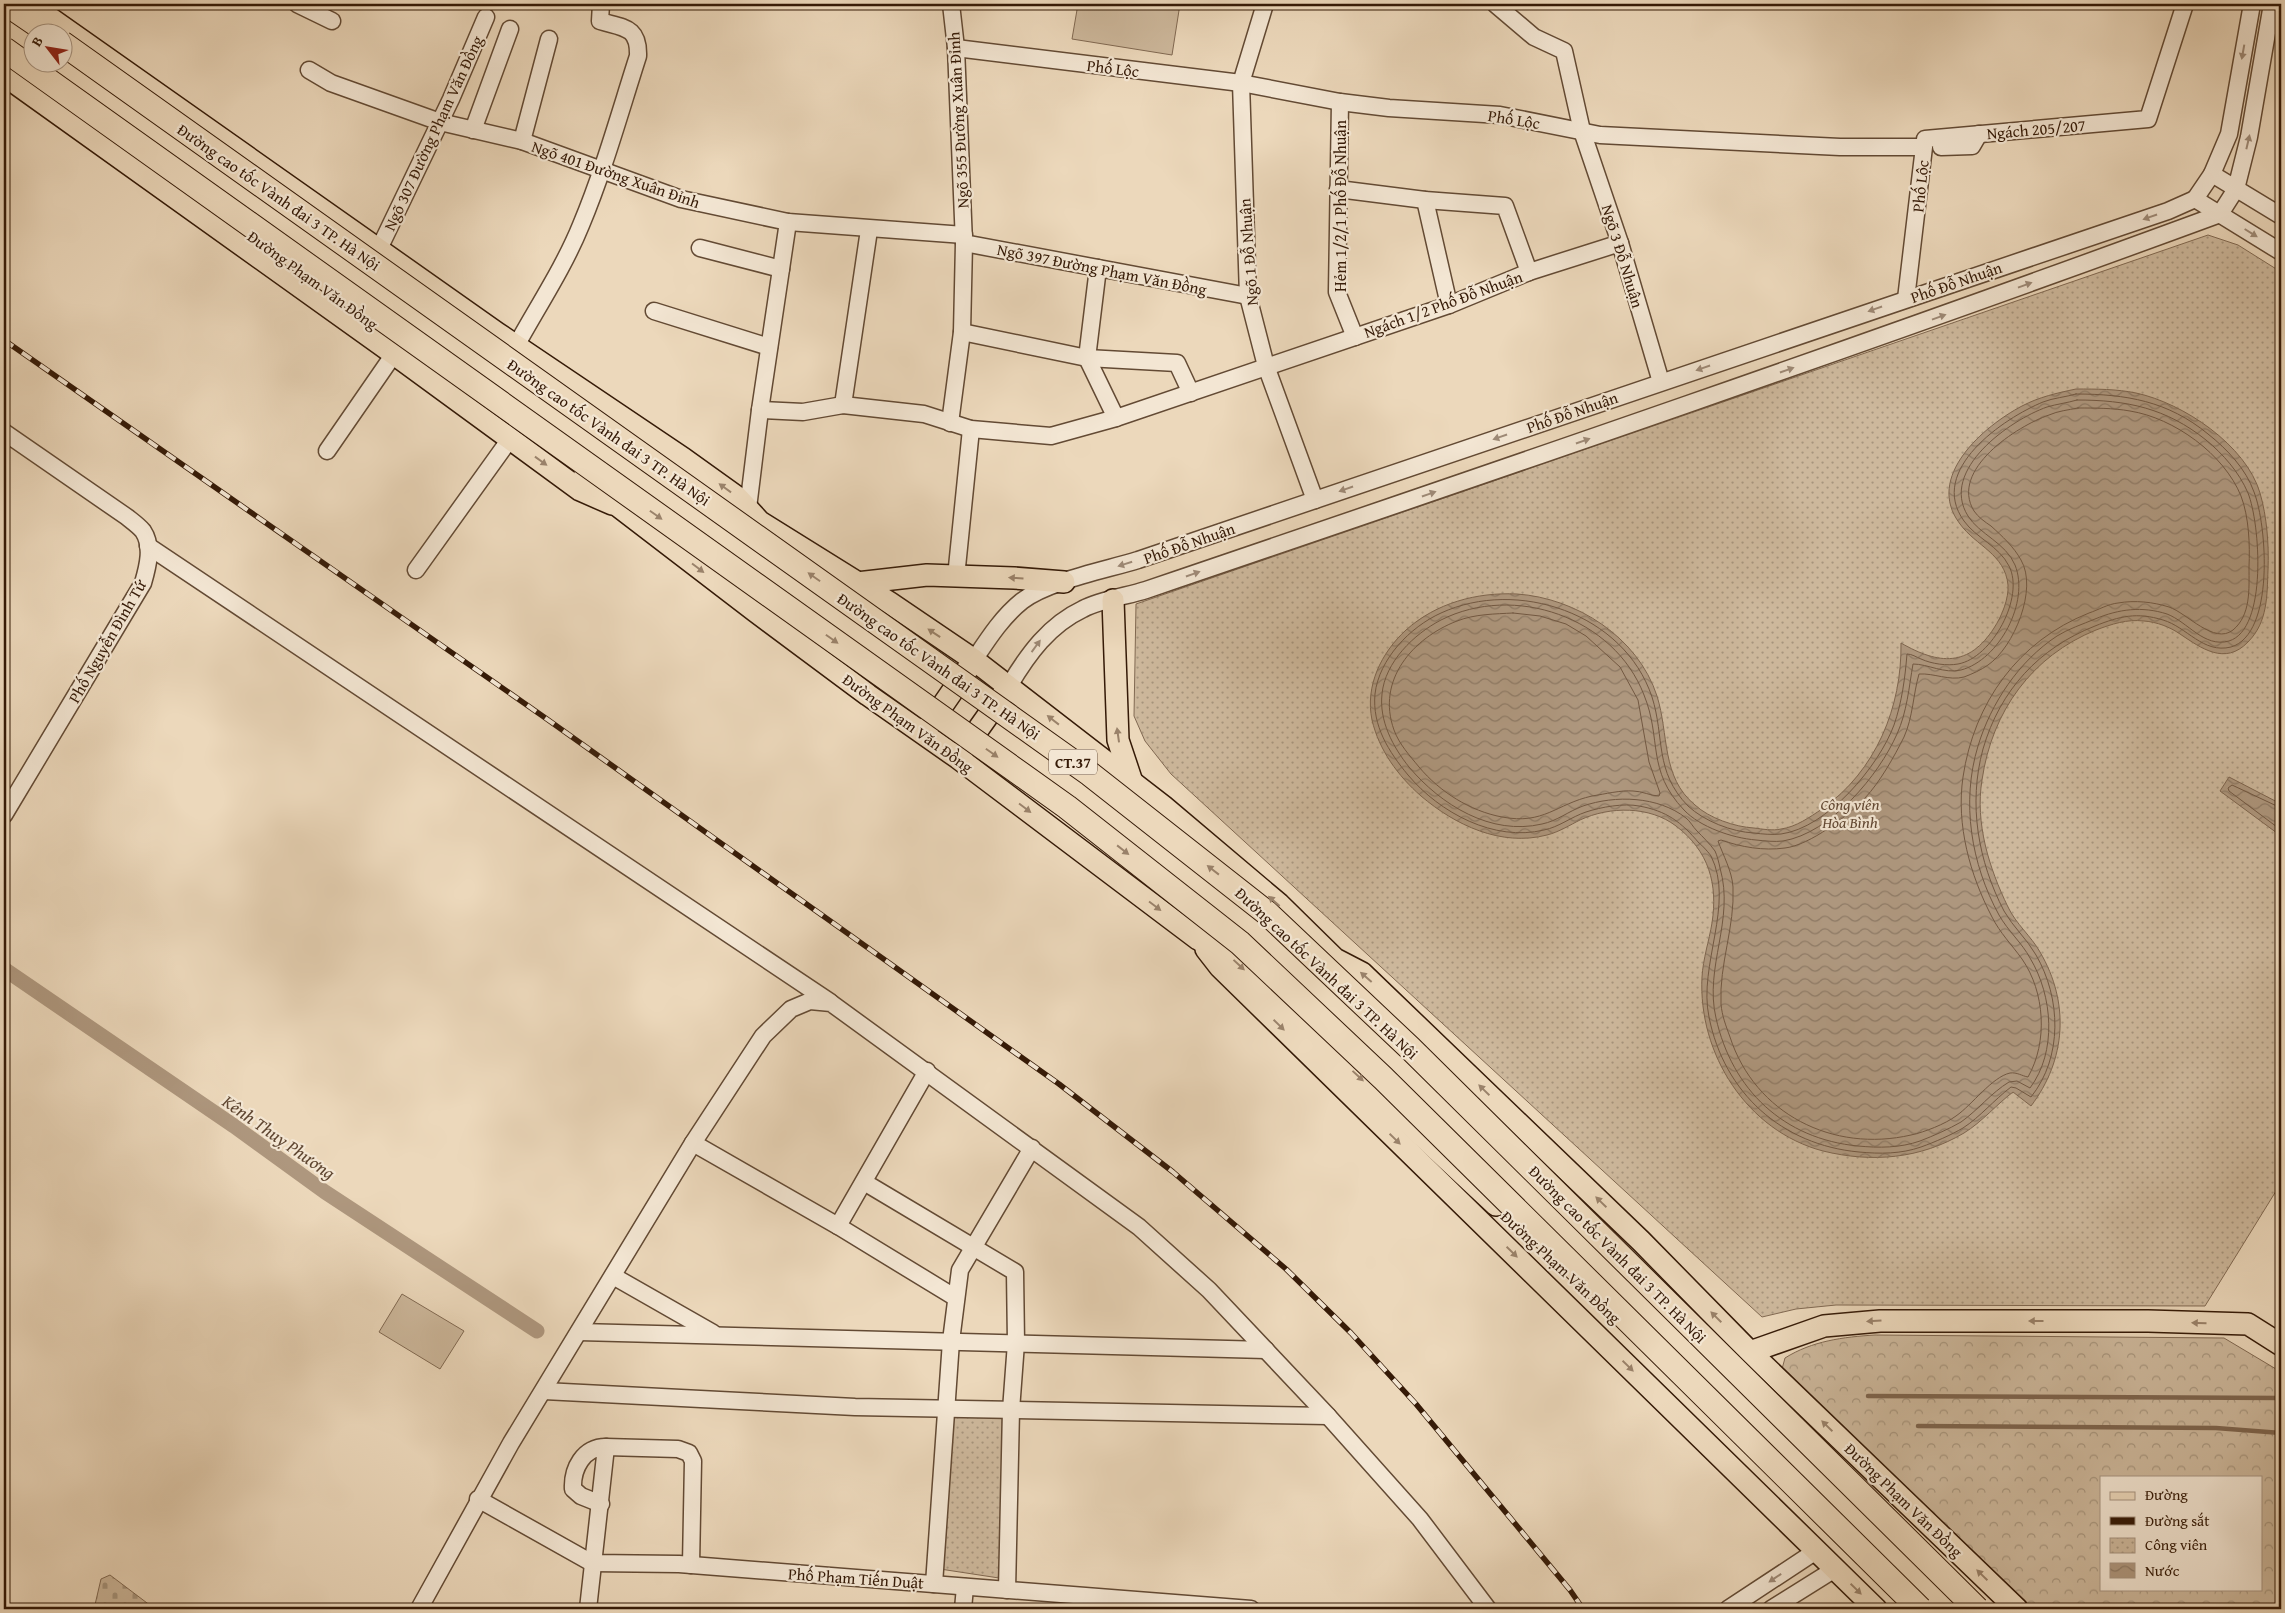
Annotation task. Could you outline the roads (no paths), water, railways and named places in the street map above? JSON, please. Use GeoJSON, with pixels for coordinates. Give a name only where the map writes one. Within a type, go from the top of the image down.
{"type":"FeatureCollection","features":[{"type":"Feature","properties":{"kind":"highway"},"geometry":{"type":"LineString","coordinates":[[7,4],[33,22]]}},
{"type":"Feature","properties":{"kind":"highway","name":"Đường cao tốc Vành đai 3 TP. Hà Nội"},"geometry":{"type":"LineString","coordinates":[[72,48],[1090,774],[1267,913],[1411,1049],[1979,1609]]}},
{"type":"Feature","properties":{"kind":"highway","name":"CT.37"},"geometry":{"type":"LineString","coordinates":[[4,49],[1068,807],[1240,943],[1383,1078],[1920,1609]]}},
{"type":"Feature","properties":{"kind":"main road"},"geometry":{"type":"LineString","coordinates":[[12,4],[38,22]]}},
{"type":"Feature","properties":{"kind":"main road","name":"Đường Phạm Văn Đồng"},"geometry":{"type":"LineString","coordinates":[[30,4],[516,346],[684,459],[737,497],[754,515],[974,660],[1132,782],[1278,904],[1334,959],[1350,987],[1979,1609]]}},
{"type":"Feature","properties":{"kind":"main road","name":"Đường Phạm Văn Đồng"},"geometry":{"type":"LineString","coordinates":[[72,48],[728,512],[754,515]]}},
{"type":"Feature","properties":{"kind":"main road","name":"Đường Phạm Văn Đồng"},"geometry":{"type":"LineString","coordinates":[[4,58],[504,417],[589,475],[618,506],[770,622],[958,758],[1198,939],[1228,955],[1582,1285],[1913,1609]]}},
{"type":"Feature","properties":{"kind":"main road","name":"Đường Phạm Văn Đồng"},"geometry":{"type":"LineString","coordinates":[[4,75],[394,354],[580,490],[618,506]]}},
{"type":"Feature","properties":{"kind":"main road"},"geometry":{"type":"LineString","coordinates":[[857,583],[927,576],[1014,578],[1064,582]]}},
{"type":"Feature","properties":{"kind":"main road"},"geometry":{"type":"LineString","coordinates":[[1113,600],[1118,740],[1132,782]]}},
{"type":"Feature","properties":{"kind":"main road"},"geometry":{"type":"LineString","coordinates":[[923,733],[974,660]]}},
{"type":"Feature","properties":{"kind":"main road"},"geometry":{"type":"LineString","coordinates":[[958,758],[1009,686]]}},
{"type":"Feature","properties":{"kind":"main road","name":"Đường Phạm Văn Đồng"},"geometry":{"type":"LineString","coordinates":[[1198,939],[1220,967],[1876,1609]]}},
{"type":"Feature","properties":{"kind":"main road","name":"Đường Phạm Văn Đồng"},"geometry":{"type":"LineString","coordinates":[[1334,959],[1362,973],[1641,1240],[1750,1352],[2016,1609]]}},
{"type":"Feature","properties":{"kind":"main road"},"geometry":{"type":"LineString","coordinates":[[1750,1352],[1824,1326],[1880,1321],[2148,1321],[2248,1324],[2281,1345]]}},
{"type":"Feature","properties":{"kind":"street"},"geometry":{"type":"LineString","coordinates":[[297,4],[332,22]]}},
{"type":"Feature","properties":{"kind":"street"},"geometry":{"type":"LineString","coordinates":[[516,346],[577,233],[602,170],[638,56],[639,42],[635,34],[600,21],[601,4]]}},
{"type":"Feature","properties":{"kind":"street","name":"Ngõ 355 Đường Xuân Đỉnh"},"geometry":{"type":"LineString","coordinates":[[950,423],[962,332],[964,239],[956,48],[951,4]]}},
{"type":"Feature","properties":{"kind":"street","name":"Ngõ 1 Đỗ Nhuận"},"geometry":{"type":"LineString","coordinates":[[1265,4],[1241,84],[1248,296],[1266,366],[1315,500]]}},
{"type":"Feature","properties":{"kind":"street","name":"Ngõ 3 Đỗ Nhuận"},"geometry":{"type":"LineString","coordinates":[[1495,4],[1534,37],[1564,51],[1582,131],[1620,243],[1661,382]]}},
{"type":"Feature","properties":{"kind":"street","name":"Ngách 205/207"},"geometry":{"type":"LineString","coordinates":[[1924,143],[1972,146],[1979,134],[2148,119],[2185,4]]}},
{"type":"Feature","properties":{"kind":"street"},"geometry":{"type":"LineString","coordinates":[[2252,4],[2229,134],[2212,174],[2195,199],[2281,252]]}},
{"type":"Feature","properties":{"kind":"street"},"geometry":{"type":"LineString","coordinates":[[2220,214],[2236,189],[2249,138],[2272,4]]}},
{"type":"Feature","properties":{"kind":"street","name":"Ngõ 307 Đường Phạm Văn Đồng"},"geometry":{"type":"LineString","coordinates":[[379,249],[470,59],[486,17]]}},
{"type":"Feature","properties":{"kind":"street"},"geometry":{"type":"LineString","coordinates":[[473,130],[510,29]]}},
{"type":"Feature","properties":{"kind":"street"},"geometry":{"type":"LineString","coordinates":[[522,142],[549,39]]}},
{"type":"Feature","properties":{"kind":"street","name":"Phố Lộc"},"geometry":{"type":"LineString","coordinates":[[956,48],[1241,84],[1340,102],[1390,108],[1500,115],[1600,135],[1840,147],[1924,143],[1906,299]]}},
{"type":"Feature","properties":{"kind":"street","name":"Ngõ 401 Đường Xuân Đỉnh"},"geometry":{"type":"LineString","coordinates":[[309,70],[331,82],[440,122],[522,142],[681,199],[788,222],[964,239]]}},
{"type":"Feature","properties":{"kind":"street","name":"Hẻm 1/2/1 Phố Đỗ Nhuận"},"geometry":{"type":"LineString","coordinates":[[1340,102],[1337,292],[1355,337]]}},
{"type":"Feature","properties":{"kind":"street"},"geometry":{"type":"LineString","coordinates":[[2212,174],[2281,216]]}},
{"type":"Feature","properties":{"kind":"street"},"geometry":{"type":"LineString","coordinates":[[1338,189],[1425,200],[1505,206],[1528,272]]}},
{"type":"Feature","properties":{"kind":"street","name":"Phố Đỗ Nhuận"},"geometry":{"type":"LineString","coordinates":[[974,660],[1006,616],[1024,600],[1064,582],[1138,560],[2168,211],[2195,199]]}},
{"type":"Feature","properties":{"kind":"street"},"geometry":{"type":"LineString","coordinates":[[1425,200],[1449,305]]}},
{"type":"Feature","properties":{"kind":"street","name":"Phố Đỗ Nhuận"},"geometry":{"type":"LineString","coordinates":[[1009,686],[1042,638],[1060,622],[1084,608],[1401,504],[1941,316],[2220,214]]}},
{"type":"Feature","properties":{"kind":"street"},"geometry":{"type":"LineString","coordinates":[[754,515],[760,410],[788,222]]}},
{"type":"Feature","properties":{"kind":"street"},"geometry":{"type":"LineString","coordinates":[[844,405],[870,230]]}},
{"type":"Feature","properties":{"kind":"street","name":"Ngõ 397 Đường Phạm Văn Đồng"},"geometry":{"type":"LineString","coordinates":[[964,239],[1098,268],[1248,296]]}},
{"type":"Feature","properties":{"kind":"street","name":"Ngách 1/2 Phố Đỗ Nhuận"},"geometry":{"type":"LineString","coordinates":[[760,410],[802,412],[844,405],[924,414],[970,429],[1051,436],[1116,418],[1355,337],[1449,305],[1528,272],[1620,243]]}},
{"type":"Feature","properties":{"kind":"street"},"geometry":{"type":"LineString","coordinates":[[700,248],[781,269]]}},
{"type":"Feature","properties":{"kind":"street"},"geometry":{"type":"LineString","coordinates":[[1098,268],[1088,358],[1116,418]]}},
{"type":"Feature","properties":{"kind":"street"},"geometry":{"type":"LineString","coordinates":[[654,311],[769,347]]}},
{"type":"Feature","properties":{"kind":"street"},"geometry":{"type":"LineString","coordinates":[[962,332],[1088,358],[1177,363],[1191,392]]}},
{"type":"Feature","properties":{"kind":"street"},"geometry":{"type":"LineString","coordinates":[[1749,352],[1758,380]]}},
{"type":"Feature","properties":{"kind":"street"},"geometry":{"type":"LineString","coordinates":[[327,451],[394,354]]}},
{"type":"Feature","properties":{"kind":"street"},"geometry":{"type":"LineString","coordinates":[[956,577],[970,429]]}},
{"type":"Feature","properties":{"kind":"street"},"geometry":{"type":"LineString","coordinates":[[4,432],[127,517],[143,530],[148,546],[831,1003],[1139,1227],[1209,1290],[1328,1416],[1420,1519],[1488,1609]]}},
{"type":"Feature","properties":{"kind":"street"},"geometry":{"type":"LineString","coordinates":[[416,570],[510,439]]}},
{"type":"Feature","properties":{"kind":"street","name":"Phố Nguyễn Đình Tứ"},"geometry":{"type":"LineString","coordinates":[[4,815],[143,583],[149,563],[148,546]]}},
{"type":"Feature","properties":{"kind":"street"},"geometry":{"type":"LineString","coordinates":[[419,1609],[478,1499],[511,1443],[693,1143],[763,1036],[791,1009],[810,1002],[831,1003]]}},
{"type":"Feature","properties":{"kind":"street"},"geometry":{"type":"LineString","coordinates":[[838,1226],[927,1071]]}},
{"type":"Feature","properties":{"kind":"street"},"geometry":{"type":"LineString","coordinates":[[693,1143],[838,1226],[956,1298]]}},
{"type":"Feature","properties":{"kind":"street"},"geometry":{"type":"LineString","coordinates":[[934,1584],[951,1341],[960,1270],[1032,1148]]}},
{"type":"Feature","properties":{"kind":"street"},"geometry":{"type":"LineString","coordinates":[[864,1182],[1015,1272],[1016,1343],[1011,1410],[1007,1590]]}},
{"type":"Feature","properties":{"kind":"street"},"geometry":{"type":"LineString","coordinates":[[613,1276],[717,1335]]}},
{"type":"Feature","properties":{"kind":"street"},"geometry":{"type":"LineString","coordinates":[[579,1332],[1266,1350]]}},
{"type":"Feature","properties":{"kind":"street"},"geometry":{"type":"LineString","coordinates":[[544,1391],[855,1407],[946,1407],[1328,1416]]}},
{"type":"Feature","properties":{"kind":"street"},"geometry":{"type":"LineString","coordinates":[[600,1504],[580,1496],[573,1489],[572,1478],[579,1461],[589,1451],[599,1446],[606,1446],[678,1449],[689,1453],[693,1461],[691,1565]]}},
{"type":"Feature","properties":{"kind":"street"},"geometry":{"type":"LineString","coordinates":[[588,1609],[606,1446]]}},
{"type":"Feature","properties":{"kind":"street","name":"Phố Phạm Tiến Duật"},"geometry":{"type":"LineString","coordinates":[[478,1499],[592,1563],[691,1565],[965,1586],[1007,1590],[1077,1602],[1251,1609]]}},
{"type":"Feature","properties":{"kind":"street"},"geometry":{"type":"LineString","coordinates":[[1728,1609],[1816,1551]]}},
{"type":"Feature","properties":{"kind":"street"},"geometry":{"type":"LineString","coordinates":[[1771,1609],[1835,1569]]}},
{"type":"Feature","properties":{"kind":"street"},"geometry":{"type":"LineString","coordinates":[[963,1609],[965,1586]]}},
{"type":"Feature","properties":{"kind":"water"},"geometry":{"type":"Polygon","coordinates":[[[2076,389],[2106,389],[2136,393],[2173,406],[2192,416],[2210,429],[2227,443],[2241,459],[2253,475],[2260,493],[2266,521],[2268,570],[2267,598],[2263,617],[2255,634],[2248,642],[2231,653],[2222,654],[2196,645],[2172,629],[2158,624],[2126,621],[2114,624],[2073,641],[2034,671],[2019,689],[1995,731],[1987,755],[1980,796],[1980,812],[1985,845],[2001,892],[2011,913],[2040,952],[2050,971],[2056,991],[2060,1011],[2060,1031],[2057,1051],[2051,1070],[2043,1088],[2031,1106],[2013,1092],[1971,1129],[1947,1142],[1913,1153],[1895,1156],[1860,1157],[1823,1151],[1796,1141],[1771,1126],[1750,1107],[1732,1085],[1718,1061],[1709,1034],[1703,1006],[1702,977],[1712,923],[1714,895],[1709,869],[1696,846],[1687,836],[1666,819],[1630,810],[1617,810],[1592,815],[1551,834],[1530,838],[1496,836],[1464,824],[1421,796],[1390,762],[1379,742],[1372,720],[1370,707],[1373,683],[1382,660],[1397,639],[1418,621],[1444,606],[1472,597],[1502,594],[1539,597],[1561,603],[1582,612],[1602,624],[1620,639],[1648,675],[1661,710],[1668,754],[1676,782],[1695,805],[1715,818],[1739,826],[1778,830],[1792,826],[1822,809],[1841,794],[1871,757],[1891,714],[1897,691],[1901,643],[1928,655],[1952,658],[1964,656],[1974,650],[1994,628],[2006,601],[2008,585],[2006,574],[1996,558],[1960,524],[1951,506],[1949,489],[1954,471],[1963,455],[1976,440],[2007,415],[2035,400],[2076,389]]]}},
{"type":"Feature","properties":{"kind":"water"},"geometry":{"type":"Polygon","coordinates":[[[2229,777],[2281,804],[2281,836],[2220,791],[2229,777]]]}},
{"type":"Feature","properties":{"kind":"waterway","name":"Kênh Thuỵ Phương"},"geometry":{"type":"LineString","coordinates":[[4,969],[234,1126],[325,1192],[537,1331]]}},
{"type":"Feature","properties":{"kind":"waterway"},"geometry":{"type":"LineString","coordinates":[[1868,1396],[2281,1398]]}},
{"type":"Feature","properties":{"kind":"waterway"},"geometry":{"type":"LineString","coordinates":[[1918,1426],[2216,1428],[2281,1433]]}},
{"type":"Feature","properties":{"kind":"railway"},"geometry":{"type":"LineString","coordinates":[[4,340],[544,717],[1059,1084],[1173,1172],[1286,1269],[1351,1333],[1416,1404],[1570,1590],[1583,1609]]}},
{"type":"Feature","properties":{"kind":"park label","name":"Công viên Hòa Bình"},"geometry":{"type":"Point","coordinates":[1850,813]}}]}
